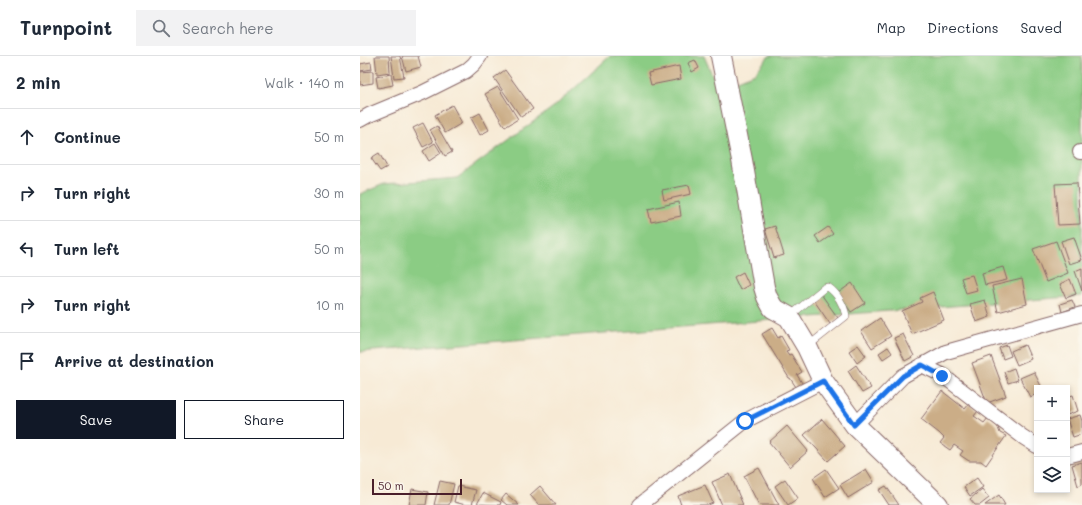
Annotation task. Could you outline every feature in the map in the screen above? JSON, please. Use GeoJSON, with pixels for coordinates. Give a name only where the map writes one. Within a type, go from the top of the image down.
{"type":"FeatureCollection","features":[{"type":"Feature","properties":{"kind":"street"},"geometry":{"type":"LineString","coordinates":[[360,120],[466,71],[480,56]]}},
{"type":"Feature","properties":{"kind":"street"},"geometry":{"type":"LineString","coordinates":[[721,56],[742,160],[764,287],[768,298],[773,308],[789,317],[807,348],[823,381],[854,425],[938,505]]}},
{"type":"Feature","properties":{"kind":"street"},"geometry":{"type":"LineString","coordinates":[[854,425],[903,376],[946,352],[1082,314]]}},
{"type":"Feature","properties":{"kind":"street"},"geometry":{"type":"LineString","coordinates":[[922,365],[942,376],[1034,444]]}},
{"type":"Feature","properties":{"kind":"street"},"geometry":{"type":"LineString","coordinates":[[640,505],[745,421],[823,381]]}},
{"type":"Feature","properties":{"kind":"street"},"geometry":{"type":"LineString","coordinates":[[1070,455],[1082,452]]}},
{"type":"Feature","properties":{"kind":"lane"},"geometry":{"type":"LineString","coordinates":[[789,317],[824,288],[828,287],[844,307],[846,316],[807,348]]}},
{"type":"Feature","properties":{"kind":"green space"},"geometry":{"type":"Polygon","coordinates":[[[610,56],[704,56],[718,88],[755,73],[769,56],[1082,56],[1082,296],[360,352],[360,194],[384,184],[457,178],[556,105],[610,56]]]}},
{"type":"Feature","properties":{"kind":"building"},"geometry":{"type":"Polygon","coordinates":[[[375,56],[389,56],[390,72],[377,74],[375,56]]]}},
{"type":"Feature","properties":{"kind":"building"},"geometry":{"type":"Polygon","coordinates":[[[391,56],[400,56],[404,77],[394,78],[391,56]]]}},
{"type":"Feature","properties":{"kind":"building"},"geometry":{"type":"Polygon","coordinates":[[[402,56],[418,56],[421,67],[406,71],[402,56]]]}},
{"type":"Feature","properties":{"kind":"building"},"geometry":{"type":"Polygon","coordinates":[[[695,60],[699,68],[692,72],[688,63],[695,60]]]}},
{"type":"Feature","properties":{"kind":"building"},"geometry":{"type":"Polygon","coordinates":[[[371,62],[372,69],[360,71],[360,64],[371,62]]]}},
{"type":"Feature","properties":{"kind":"building"},"geometry":{"type":"Polygon","coordinates":[[[679,66],[681,79],[651,85],[648,73],[679,66]]]}},
{"type":"Feature","properties":{"kind":"building"},"geometry":{"type":"Polygon","coordinates":[[[505,70],[533,109],[521,117],[494,78],[505,70]]]}},
{"type":"Feature","properties":{"kind":"building"},"geometry":{"type":"Polygon","coordinates":[[[373,71],[373,83],[360,85],[360,72],[373,71]]]}},
{"type":"Feature","properties":{"kind":"building"},"geometry":{"type":"Polygon","coordinates":[[[391,74],[393,85],[378,88],[376,77],[391,74]]]}},
{"type":"Feature","properties":{"kind":"building"},"geometry":{"type":"Polygon","coordinates":[[[498,87],[518,119],[505,127],[485,94],[498,87]]]}},
{"type":"Feature","properties":{"kind":"building"},"geometry":{"type":"Polygon","coordinates":[[[452,105],[462,123],[445,133],[435,115],[452,105]]]}},
{"type":"Feature","properties":{"kind":"building"},"geometry":{"type":"Polygon","coordinates":[[[480,113],[489,130],[480,135],[471,118],[480,113]]]}},
{"type":"Feature","properties":{"kind":"building"},"geometry":{"type":"Polygon","coordinates":[[[423,123],[433,142],[423,147],[413,128],[423,123]]]}},
{"type":"Feature","properties":{"kind":"building"},"geometry":{"type":"Polygon","coordinates":[[[437,126],[452,152],[445,156],[430,130],[437,126]]]}},
{"type":"Feature","properties":{"kind":"building"},"geometry":{"type":"Polygon","coordinates":[[[435,143],[441,153],[429,161],[423,151],[435,143]]]}},
{"type":"Feature","properties":{"kind":"building"},"geometry":{"type":"Polygon","coordinates":[[[379,153],[387,167],[380,171],[371,158],[379,153]]]}},
{"type":"Feature","properties":{"kind":"building"},"geometry":{"type":"Polygon","coordinates":[[[1077,183],[1080,224],[1058,225],[1055,184],[1077,183]]]}},
{"type":"Feature","properties":{"kind":"building"},"geometry":{"type":"Polygon","coordinates":[[[689,185],[691,194],[664,200],[662,190],[689,185]]]}},
{"type":"Feature","properties":{"kind":"building"},"geometry":{"type":"Polygon","coordinates":[[[679,202],[681,216],[651,222],[648,209],[679,202]]]}},
{"type":"Feature","properties":{"kind":"building"},"geometry":{"type":"Polygon","coordinates":[[[775,226],[784,255],[774,258],[765,229],[775,226]]]}},
{"type":"Feature","properties":{"kind":"building"},"geometry":{"type":"Polygon","coordinates":[[[828,227],[833,234],[820,243],[815,236],[828,227]]]}},
{"type":"Feature","properties":{"kind":"building"},"geometry":{"type":"Polygon","coordinates":[[[1074,237],[1082,260],[1069,264],[1061,241],[1074,237]]]}},
{"type":"Feature","properties":{"kind":"building"},"geometry":{"type":"Polygon","coordinates":[[[1056,241],[1068,273],[1046,282],[1033,249],[1056,241]]]}},
{"type":"Feature","properties":{"kind":"building"},"geometry":{"type":"Polygon","coordinates":[[[1003,267],[1007,280],[985,285],[982,273],[1003,267]]]}},
{"type":"Feature","properties":{"kind":"building"},"geometry":{"type":"Polygon","coordinates":[[[1082,268],[1082,291],[1075,271],[1082,268]]]}},
{"type":"Feature","properties":{"kind":"building"},"geometry":{"type":"Polygon","coordinates":[[[743,272],[749,285],[740,290],[734,277],[743,272]]]}},
{"type":"Feature","properties":{"kind":"building"},"geometry":{"type":"Polygon","coordinates":[[[972,275],[977,290],[966,293],[961,278],[972,275]]]}},
{"type":"Feature","properties":{"kind":"building"},"geometry":{"type":"Polygon","coordinates":[[[1022,279],[1027,304],[998,312],[992,286],[1022,279]]]}},
{"type":"Feature","properties":{"kind":"building"},"geometry":{"type":"Polygon","coordinates":[[[1070,279],[1076,294],[1066,298],[1060,284],[1070,279]]]}},
{"type":"Feature","properties":{"kind":"building"},"geometry":{"type":"Polygon","coordinates":[[[852,283],[865,303],[851,312],[838,293],[852,283]]]}},
{"type":"Feature","properties":{"kind":"building"},"geometry":{"type":"Polygon","coordinates":[[[933,292],[944,320],[912,334],[902,311],[922,302],[920,298],[933,292]]]}},
{"type":"Feature","properties":{"kind":"building"},"geometry":{"type":"Polygon","coordinates":[[[821,294],[838,318],[830,324],[813,299],[821,294]]]}},
{"type":"Feature","properties":{"kind":"building"},"geometry":{"type":"Polygon","coordinates":[[[985,300],[990,317],[976,322],[970,304],[985,300]]]}},
{"type":"Feature","properties":{"kind":"building"},"geometry":{"type":"Polygon","coordinates":[[[1072,300],[1075,307],[1062,312],[1060,304],[1072,300]]]}},
{"type":"Feature","properties":{"kind":"building"},"geometry":{"type":"Polygon","coordinates":[[[880,318],[891,336],[872,348],[861,331],[880,318]]]}},
{"type":"Feature","properties":{"kind":"building"},"geometry":{"type":"Polygon","coordinates":[[[772,328],[778,338],[781,336],[789,350],[786,351],[789,355],[791,354],[802,372],[797,375],[804,386],[798,390],[762,334],[772,328]]]}},
{"type":"Feature","properties":{"kind":"building"},"geometry":{"type":"Polygon","coordinates":[[[903,334],[914,356],[905,361],[894,338],[903,334]]]}},
{"type":"Feature","properties":{"kind":"building"},"geometry":{"type":"Polygon","coordinates":[[[858,345],[866,356],[857,363],[849,351],[858,345]]]}},
{"type":"Feature","properties":{"kind":"building"},"geometry":{"type":"Polygon","coordinates":[[[1007,345],[1011,356],[1003,359],[999,348],[1007,345]]]}},
{"type":"Feature","properties":{"kind":"building"},"geometry":{"type":"Polygon","coordinates":[[[1025,345],[1031,359],[1017,365],[1011,351],[1025,345]]]}},
{"type":"Feature","properties":{"kind":"building"},"geometry":{"type":"Polygon","coordinates":[[[888,347],[892,353],[883,359],[879,353],[888,347]]]}},
{"type":"Feature","properties":{"kind":"building"},"geometry":{"type":"Polygon","coordinates":[[[991,356],[1006,396],[987,403],[972,363],[991,356]]]}},
{"type":"Feature","properties":{"kind":"building"},"geometry":{"type":"Polygon","coordinates":[[[856,365],[871,388],[862,393],[848,371],[856,365]]]}},
{"type":"Feature","properties":{"kind":"building"},"geometry":{"type":"Polygon","coordinates":[[[1014,368],[1018,380],[1008,383],[1004,372],[1014,368]]]}},
{"type":"Feature","properties":{"kind":"building"},"geometry":{"type":"Polygon","coordinates":[[[1034,372],[1040,385],[1034,385],[1034,395],[1030,397],[1020,378],[1034,372]]]}},
{"type":"Feature","properties":{"kind":"building"},"geometry":{"type":"Polygon","coordinates":[[[942,391],[965,409],[969,404],[978,411],[974,416],[984,423],[988,418],[997,425],[1000,433],[1006,436],[986,465],[981,461],[969,461],[960,455],[963,451],[954,445],[950,450],[940,443],[944,438],[921,419],[942,391]]]}},
{"type":"Feature","properties":{"kind":"building"},"geometry":{"type":"Polygon","coordinates":[[[1073,395],[1078,411],[1070,414],[1070,396],[1073,395]]]}},
{"type":"Feature","properties":{"kind":"building"},"geometry":{"type":"Polygon","coordinates":[[[1080,415],[1082,421],[1082,434],[1073,437],[1070,428],[1070,418],[1080,415]]]}},
{"type":"Feature","properties":{"kind":"building"},"geometry":{"type":"Polygon","coordinates":[[[822,419],[845,446],[828,461],[804,435],[822,419]]]}},
{"type":"Feature","properties":{"kind":"building"},"geometry":{"type":"Polygon","coordinates":[[[787,426],[808,451],[790,467],[769,442],[787,426]]]}},
{"type":"Feature","properties":{"kind":"building"},"geometry":{"type":"Polygon","coordinates":[[[1082,462],[1082,484],[1078,486],[1072,465],[1082,462]]]}},
{"type":"Feature","properties":{"kind":"building"},"geometry":{"type":"Polygon","coordinates":[[[759,468],[779,505],[759,505],[744,476],[759,468]]]}},
{"type":"Feature","properties":{"kind":"building"},"geometry":{"type":"Polygon","coordinates":[[[826,469],[839,488],[825,497],[813,478],[826,469]]]}},
{"type":"Feature","properties":{"kind":"building"},"geometry":{"type":"Polygon","coordinates":[[[866,469],[874,482],[848,498],[840,485],[866,469]]]}},
{"type":"Feature","properties":{"kind":"building"},"geometry":{"type":"Polygon","coordinates":[[[730,474],[743,505],[722,505],[712,482],[730,474]]]}},
{"type":"Feature","properties":{"kind":"building"},"geometry":{"type":"Polygon","coordinates":[[[977,478],[983,487],[970,496],[964,487],[977,478]]]}},
{"type":"Feature","properties":{"kind":"building"},"geometry":{"type":"Polygon","coordinates":[[[785,479],[798,498],[788,505],[775,486],[785,479]]]}},
{"type":"Feature","properties":{"kind":"building"},"geometry":{"type":"Polygon","coordinates":[[[440,481],[454,484],[449,505],[434,505],[440,481]]]}},
{"type":"Feature","properties":{"kind":"building"},"geometry":{"type":"Polygon","coordinates":[[[705,485],[713,503],[708,505],[681,505],[678,496],[705,485]]]}},
{"type":"Feature","properties":{"kind":"building"},"geometry":{"type":"Polygon","coordinates":[[[458,486],[476,490],[472,505],[454,502],[458,486]]]}},
{"type":"Feature","properties":{"kind":"building"},"geometry":{"type":"Polygon","coordinates":[[[540,486],[556,505],[539,505],[530,495],[540,486]]]}},
{"type":"Feature","properties":{"kind":"building"},"geometry":{"type":"Polygon","coordinates":[[[886,486],[899,505],[889,505],[879,490],[886,486]]]}},
{"type":"Feature","properties":{"kind":"building"},"geometry":{"type":"Polygon","coordinates":[[[412,489],[428,492],[426,505],[409,505],[412,489]]]}},
{"type":"Feature","properties":{"kind":"building"},"geometry":{"type":"Polygon","coordinates":[[[982,489],[989,498],[980,505],[975,505],[970,499],[982,489]]]}},
{"type":"Feature","properties":{"kind":"building"},"geometry":{"type":"Polygon","coordinates":[[[483,493],[501,502],[500,505],[477,504],[483,493]]]}},
{"type":"Feature","properties":{"kind":"building"},"geometry":{"type":"Polygon","coordinates":[[[506,494],[519,505],[507,505],[501,500],[506,494]]]}},
{"type":"Feature","properties":{"kind":"building"},"geometry":{"type":"Polygon","coordinates":[[[999,495],[1005,505],[985,505],[999,495]]]}},
{"type":"Feature","properties":{"kind":"route"},"geometry":{"type":"LineString","coordinates":[[745,421],[823,381],[854,425],[903,376],[922,365],[942,376]]}}]}
